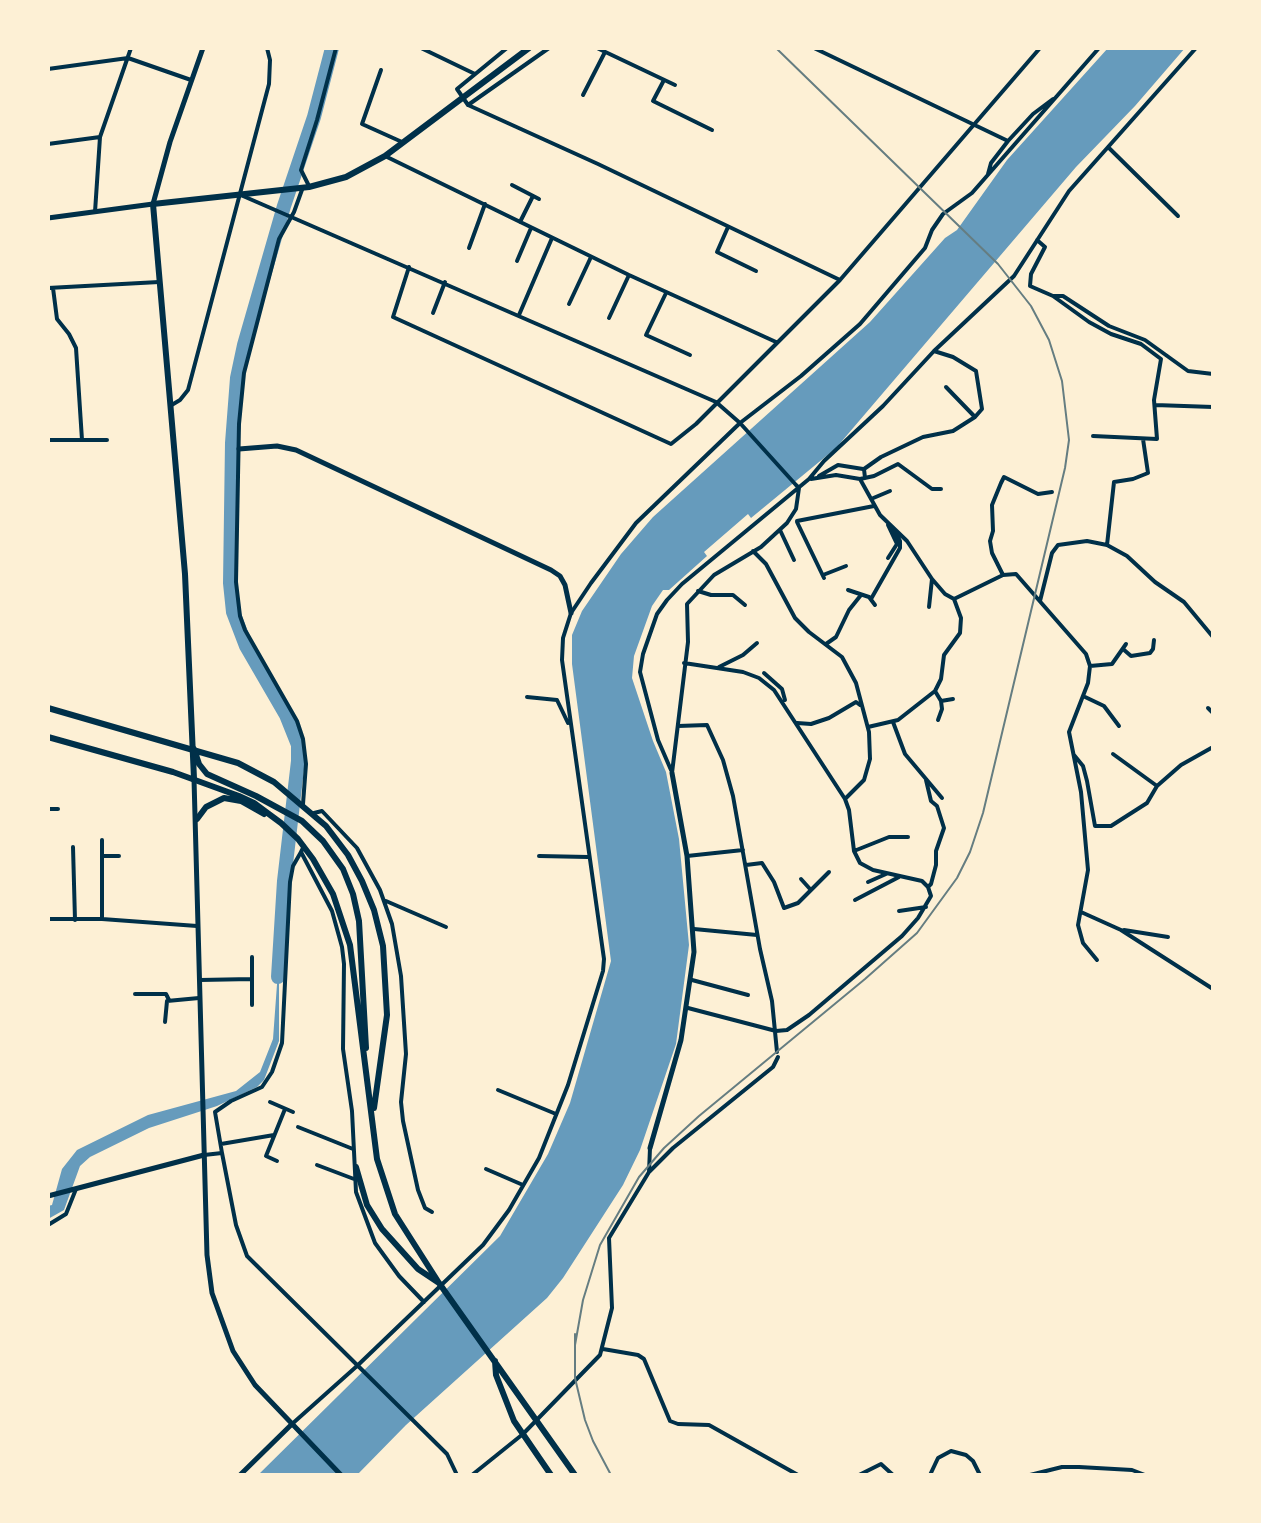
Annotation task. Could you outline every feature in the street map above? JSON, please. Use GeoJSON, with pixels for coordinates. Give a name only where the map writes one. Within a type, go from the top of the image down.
{"type":"FeatureCollection","features":[{"type":"Feature","properties":{"kind":"main road"},"geometry":{"type":"LineString","coordinates":[[194,779],[185,574],[153,204],[284,190],[346,177],[385,156],[529,48]]}},
{"type":"Feature","properties":{"kind":"main road"},"geometry":{"type":"LineString","coordinates":[[48,708],[238,763],[302,803],[338,840],[362,881],[381,937],[385,964],[387,1015],[373,1124]]}},
{"type":"Feature","properties":{"kind":"main road"},"geometry":{"type":"LineString","coordinates":[[48,737],[194,779],[254,803],[298,839],[333,894],[346,928],[380,1169],[395,1214],[439,1283],[575,1475]]}},
{"type":"Feature","properties":{"kind":"main road"},"geometry":{"type":"LineString","coordinates":[[194,749],[199,764],[207,774],[302,821],[336,858],[353,894],[359,921],[367,1075]]}},
{"type":"Feature","properties":{"kind":"main road"},"geometry":{"type":"LineString","coordinates":[[197,819],[211,804],[232,798],[283,825]]}},
{"type":"Feature","properties":{"kind":"main road"},"geometry":{"type":"LineString","coordinates":[[356,1167],[367,1205],[382,1229],[418,1269],[439,1283]]}},
{"type":"Feature","properties":{"kind":"main road"},"geometry":{"type":"LineString","coordinates":[[495,1361],[496,1375],[508,1407],[551,1475]]}},
{"type":"Feature","properties":{"kind":"street"},"geometry":{"type":"LineString","coordinates":[[95,212],[100,137],[131,48]]}},
{"type":"Feature","properties":{"kind":"street"},"geometry":{"type":"LineString","coordinates":[[48,218],[153,204],[203,48]]}},
{"type":"Feature","properties":{"kind":"street"},"geometry":{"type":"LineString","coordinates":[[169,406],[180,400],[188,390],[269,84],[267,48]]}},
{"type":"Feature","properties":{"kind":"street"},"geometry":{"type":"LineString","coordinates":[[302,803],[306,764],[303,739],[293,713],[251,643],[240,616],[237,597],[239,449],[244,373],[249,347],[279,239],[304,187],[301,170],[336,48]]}},
{"type":"Feature","properties":{"kind":"street"},"geometry":{"type":"LineString","coordinates":[[421,48],[475,74]]}},
{"type":"Feature","properties":{"kind":"street"},"geometry":{"type":"LineString","coordinates":[[507,48],[457,89],[468,105],[840,280]]}},
{"type":"Feature","properties":{"kind":"street"},"geometry":{"type":"LineString","coordinates":[[468,105],[549,48]]}},
{"type":"Feature","properties":{"kind":"street"},"geometry":{"type":"LineString","coordinates":[[597,48],[675,85]]}},
{"type":"Feature","properties":{"kind":"street"},"geometry":{"type":"LineString","coordinates":[[814,48],[1008,141]]}},
{"type":"Feature","properties":{"kind":"street"},"geometry":{"type":"LineString","coordinates":[[409,267],[393,317],[671,444],[696,424],[840,280],[1040,48]]}},
{"type":"Feature","properties":{"kind":"street"},"geometry":{"type":"LineString","coordinates":[[240,1475],[483,1245],[509,1210],[539,1158],[568,1085],[604,959],[562,660],[563,638],[571,613],[636,523],[742,424],[860,324],[925,248],[936,223],[972,193],[1099,48]]}},
{"type":"Feature","properties":{"kind":"street"},"geometry":{"type":"LineString","coordinates":[[809,479],[934,351],[1014,276],[1069,191],[1196,48]]}},
{"type":"Feature","properties":{"kind":"street"},"geometry":{"type":"LineString","coordinates":[[583,95],[605,52]]}},
{"type":"Feature","properties":{"kind":"street"},"geometry":{"type":"LineString","coordinates":[[48,69],[128,58],[191,80]]}},
{"type":"Feature","properties":{"kind":"street"},"geometry":{"type":"LineString","coordinates":[[381,70],[362,124],[403,142]]}},
{"type":"Feature","properties":{"kind":"street"},"geometry":{"type":"LineString","coordinates":[[664,80],[653,101],[712,130]]}},
{"type":"Feature","properties":{"kind":"street"},"geometry":{"type":"LineString","coordinates":[[988,174],[991,163],[1008,141],[1033,114],[1058,95]]}},
{"type":"Feature","properties":{"kind":"street"},"geometry":{"type":"LineString","coordinates":[[48,144],[100,137]]}},
{"type":"Feature","properties":{"kind":"street"},"geometry":{"type":"LineString","coordinates":[[1109,148],[1178,216]]}},
{"type":"Feature","properties":{"kind":"street"},"geometry":{"type":"LineString","coordinates":[[385,156],[666,293],[776,342]]}},
{"type":"Feature","properties":{"kind":"street"},"geometry":{"type":"LineString","coordinates":[[512,185],[536,197],[520,222]]}},
{"type":"Feature","properties":{"kind":"street"},"geometry":{"type":"LineString","coordinates":[[240,194],[716,402],[742,424],[798,487],[794,519],[824,576],[846,566]]}},
{"type":"Feature","properties":{"kind":"street"},"geometry":{"type":"LineString","coordinates":[[469,248],[485,204]]}},
{"type":"Feature","properties":{"kind":"street"},"geometry":{"type":"LineString","coordinates":[[728,227],[717,252],[756,271]]}},
{"type":"Feature","properties":{"kind":"street"},"geometry":{"type":"LineString","coordinates":[[517,261],[531,228]]}},
{"type":"Feature","properties":{"kind":"street"},"geometry":{"type":"LineString","coordinates":[[519,315],[552,238]]}},
{"type":"Feature","properties":{"kind":"street"},"geometry":{"type":"LineString","coordinates":[[1037,240],[1045,247],[1031,274],[1030,286],[1053,296],[1111,334],[1141,344],[1161,359],[1154,400],[1157,439],[1093,436]]}},
{"type":"Feature","properties":{"kind":"street"},"geometry":{"type":"LineString","coordinates":[[569,304],[591,257]]}},
{"type":"Feature","properties":{"kind":"street"},"geometry":{"type":"LineString","coordinates":[[609,318],[629,275]]}},
{"type":"Feature","properties":{"kind":"street"},"geometry":{"type":"LineString","coordinates":[[82,440],[76,348],[57,319],[50,288],[159,282]]}},
{"type":"Feature","properties":{"kind":"street"},"geometry":{"type":"LineString","coordinates":[[433,313],[445,282]]}},
{"type":"Feature","properties":{"kind":"street"},"geometry":{"type":"LineString","coordinates":[[666,293],[646,335],[690,355]]}},
{"type":"Feature","properties":{"kind":"street"},"geometry":{"type":"LineString","coordinates":[[1053,296],[1063,296],[1109,326],[1145,340],[1188,371],[1213,374]]}},
{"type":"Feature","properties":{"kind":"street"},"geometry":{"type":"LineString","coordinates":[[649,1172],[650,1148],[688,1008],[694,929],[687,856],[672,773],[658,740],[641,682],[640,664],[657,614],[682,584],[809,479],[838,465],[864,469],[895,449],[923,437],[953,431],[975,417],[982,409],[976,371],[953,357],[934,351]]}},
{"type":"Feature","properties":{"kind":"street"},"geometry":{"type":"LineString","coordinates":[[946,387],[975,417]]}},
{"type":"Feature","properties":{"kind":"street"},"geometry":{"type":"LineString","coordinates":[[1155,405],[1213,407]]}},
{"type":"Feature","properties":{"kind":"street"},"geometry":{"type":"LineString","coordinates":[[1107,545],[1114,482],[1148,473],[1143,439]]}},
{"type":"Feature","properties":{"kind":"street"},"geometry":{"type":"LineString","coordinates":[[48,440],[107,440]]}},
{"type":"Feature","properties":{"kind":"street"},"geometry":{"type":"LineString","coordinates":[[239,449],[277,446],[296,450],[551,570],[560,576],[565,585],[571,613]]}},
{"type":"Feature","properties":{"kind":"street"},"geometry":{"type":"LineString","coordinates":[[809,479],[836,475],[863,478],[898,464],[932,489],[941,489]]}},
{"type":"Feature","properties":{"kind":"street"},"geometry":{"type":"LineString","coordinates":[[864,469],[863,478],[874,506],[897,544],[888,558]]}},
{"type":"Feature","properties":{"kind":"street"},"geometry":{"type":"LineString","coordinates":[[1003,575],[992,553],[990,541],[993,531],[992,505],[1004,477],[1038,494],[1052,492]]}},
{"type":"Feature","properties":{"kind":"street"},"geometry":{"type":"LineString","coordinates":[[871,499],[890,491]]}},
{"type":"Feature","properties":{"kind":"street"},"geometry":{"type":"LineString","coordinates":[[672,773],[688,642],[687,604],[714,575],[771,539],[794,519],[874,506]]}},
{"type":"Feature","properties":{"kind":"street"},"geometry":{"type":"LineString","coordinates":[[868,727],[893,722],[935,691],[941,679],[944,655],[960,633],[961,626],[954,599],[932,579],[907,541],[887,524]]}},
{"type":"Feature","properties":{"kind":"street"},"geometry":{"type":"LineString","coordinates":[[871,599],[900,548],[900,541],[893,529]]}},
{"type":"Feature","properties":{"kind":"street"},"geometry":{"type":"LineString","coordinates":[[780,530],[794,560]]}},
{"type":"Feature","properties":{"kind":"street"},"geometry":{"type":"LineString","coordinates":[[1040,601],[1052,553],[1058,545],[1087,541],[1107,545],[1127,556],[1155,582],[1184,602],[1213,637]]}},
{"type":"Feature","properties":{"kind":"street"},"geometry":{"type":"LineString","coordinates":[[753,550],[766,564],[795,618],[848,664],[856,683],[871,748],[864,780],[845,799]]}},
{"type":"Feature","properties":{"kind":"street"},"geometry":{"type":"LineString","coordinates":[[954,599],[1003,575],[1016,574],[1082,646],[1090,666],[1083,696],[1070,724],[1081,792],[1088,870],[1078,925],[1080,935],[1097,960]]}},
{"type":"Feature","properties":{"kind":"street"},"geometry":{"type":"LineString","coordinates":[[929,607],[932,579]]}},
{"type":"Feature","properties":{"kind":"street"},"geometry":{"type":"LineString","coordinates":[[848,590],[871,599],[875,605]]}},
{"type":"Feature","properties":{"kind":"street"},"geometry":{"type":"LineString","coordinates":[[698,591],[711,595],[733,595],[745,605]]}},
{"type":"Feature","properties":{"kind":"street"},"geometry":{"type":"LineString","coordinates":[[826,644],[836,637],[849,610],[861,595]]}},
{"type":"Feature","properties":{"kind":"street"},"geometry":{"type":"LineString","coordinates":[[1090,666],[1112,664],[1125,646],[1131,656],[1150,653],[1154,640]]}},
{"type":"Feature","properties":{"kind":"street"},"geometry":{"type":"LineString","coordinates":[[717,668],[743,655],[757,643]]}},
{"type":"Feature","properties":{"kind":"street"},"geometry":{"type":"LineString","coordinates":[[684,663],[732,668],[759,678],[784,702],[845,799],[854,851],[865,867],[922,881],[931,896],[926,907],[902,936],[787,1030],[776,1031],[688,1008]]}},
{"type":"Feature","properties":{"kind":"street"},"geometry":{"type":"LineString","coordinates":[[764,673],[782,689],[784,702]]}},
{"type":"Feature","properties":{"kind":"street"},"geometry":{"type":"LineString","coordinates":[[935,691],[942,709],[938,720]]}},
{"type":"Feature","properties":{"kind":"street"},"geometry":{"type":"LineString","coordinates":[[1083,696],[1104,706],[1119,726]]}},
{"type":"Feature","properties":{"kind":"street"},"geometry":{"type":"LineString","coordinates":[[527,697],[557,700],[569,725]]}},
{"type":"Feature","properties":{"kind":"street"},"geometry":{"type":"LineString","coordinates":[[941,701],[953,699]]}},
{"type":"Feature","properties":{"kind":"street"},"geometry":{"type":"LineString","coordinates":[[797,723],[811,724],[829,718],[856,702],[860,705]]}},
{"type":"Feature","properties":{"kind":"street"},"geometry":{"type":"LineString","coordinates":[[1208,708],[1213,713]]}},
{"type":"Feature","properties":{"kind":"street"},"geometry":{"type":"LineString","coordinates":[[893,722],[900,746],[942,798]]}},
{"type":"Feature","properties":{"kind":"street"},"geometry":{"type":"LineString","coordinates":[[472,1475],[523,1434],[575,1378],[595,1362],[603,1349],[612,1308],[609,1238],[649,1172],[673,1148],[773,1067],[777,1055],[776,1031],[746,865],[723,760],[707,725],[678,726]]}},
{"type":"Feature","properties":{"kind":"street"},"geometry":{"type":"LineString","coordinates":[[1073,753],[1083,766],[1095,826],[1111,826],[1147,803],[1157,786],[1181,765],[1213,747]]}},
{"type":"Feature","properties":{"kind":"street"},"geometry":{"type":"LineString","coordinates":[[1113,754],[1157,786]]}},
{"type":"Feature","properties":{"kind":"street"},"geometry":{"type":"LineString","coordinates":[[194,779],[207,1255],[217,1313],[240,1363],[255,1385],[341,1475]]}},
{"type":"Feature","properties":{"kind":"street"},"geometry":{"type":"LineString","coordinates":[[926,780],[931,801],[937,806],[944,828],[928,887]]}},
{"type":"Feature","properties":{"kind":"street"},"geometry":{"type":"LineString","coordinates":[[48,809],[58,809]]}},
{"type":"Feature","properties":{"kind":"street"},"geometry":{"type":"LineString","coordinates":[[314,813],[322,811],[357,848],[392,924],[401,976],[406,1054],[401,1102],[403,1121],[418,1190],[425,1208],[432,1212]]}},
{"type":"Feature","properties":{"kind":"street"},"geometry":{"type":"LineString","coordinates":[[854,851],[889,837],[908,837]]}},
{"type":"Feature","properties":{"kind":"street"},"geometry":{"type":"LineString","coordinates":[[102,840],[102,919]]}},
{"type":"Feature","properties":{"kind":"street"},"geometry":{"type":"LineString","coordinates":[[73,847],[75,920]]}},
{"type":"Feature","properties":{"kind":"street"},"geometry":{"type":"LineString","coordinates":[[302,849],[293,866],[290,882],[282,1043],[272,1072],[262,1087],[215,1112],[236,1225],[247,1256],[447,1454],[457,1475]]}},
{"type":"Feature","properties":{"kind":"street"},"geometry":{"type":"LineString","coordinates":[[302,849],[332,911],[342,947],[343,1049],[352,1111],[354,1179],[362,1213],[375,1243],[424,1303]]}},
{"type":"Feature","properties":{"kind":"street"},"geometry":{"type":"LineString","coordinates":[[687,856],[743,850]]}},
{"type":"Feature","properties":{"kind":"street"},"geometry":{"type":"LineString","coordinates":[[102,856],[119,856]]}},
{"type":"Feature","properties":{"kind":"street"},"geometry":{"type":"LineString","coordinates":[[539,856],[588,857]]}},
{"type":"Feature","properties":{"kind":"street"},"geometry":{"type":"LineString","coordinates":[[746,865],[762,863],[774,882],[784,908],[798,903],[829,872]]}},
{"type":"Feature","properties":{"kind":"street"},"geometry":{"type":"LineString","coordinates":[[868,882],[886,874]]}},
{"type":"Feature","properties":{"kind":"street"},"geometry":{"type":"LineString","coordinates":[[855,900],[902,876]]}},
{"type":"Feature","properties":{"kind":"street"},"geometry":{"type":"LineString","coordinates":[[801,879],[810,889]]}},
{"type":"Feature","properties":{"kind":"street"},"geometry":{"type":"LineString","coordinates":[[384,901],[446,927]]}},
{"type":"Feature","properties":{"kind":"street"},"geometry":{"type":"LineString","coordinates":[[899,911],[926,907]]}},
{"type":"Feature","properties":{"kind":"street"},"geometry":{"type":"LineString","coordinates":[[1081,912],[1121,930],[1213,989]]}},
{"type":"Feature","properties":{"kind":"street"},"geometry":{"type":"LineString","coordinates":[[48,919],[102,919],[199,926]]}},
{"type":"Feature","properties":{"kind":"street"},"geometry":{"type":"LineString","coordinates":[[694,929],[757,935]]}},
{"type":"Feature","properties":{"kind":"street"},"geometry":{"type":"LineString","coordinates":[[1121,930],[1168,937]]}},
{"type":"Feature","properties":{"kind":"street"},"geometry":{"type":"LineString","coordinates":[[252,957],[252,1005]]}},
{"type":"Feature","properties":{"kind":"street"},"geometry":{"type":"LineString","coordinates":[[200,980],[252,979]]}},
{"type":"Feature","properties":{"kind":"street"},"geometry":{"type":"LineString","coordinates":[[692,980],[748,995]]}},
{"type":"Feature","properties":{"kind":"street"},"geometry":{"type":"LineString","coordinates":[[135,994],[166,994],[169,1000]]}},
{"type":"Feature","properties":{"kind":"street"},"geometry":{"type":"LineString","coordinates":[[165,1022],[165,1004],[169,1000],[201,998]]}},
{"type":"Feature","properties":{"kind":"street"},"geometry":{"type":"LineString","coordinates":[[498,1090],[556,1114]]}},
{"type":"Feature","properties":{"kind":"street"},"geometry":{"type":"LineString","coordinates":[[270,1102],[293,1112]]}},
{"type":"Feature","properties":{"kind":"street"},"geometry":{"type":"LineString","coordinates":[[277,1161],[266,1156],[285,1109]]}},
{"type":"Feature","properties":{"kind":"street"},"geometry":{"type":"LineString","coordinates":[[298,1127],[353,1149]]}},
{"type":"Feature","properties":{"kind":"street"},"geometry":{"type":"LineString","coordinates":[[221,1144],[274,1135]]}},
{"type":"Feature","properties":{"kind":"street"},"geometry":{"type":"LineString","coordinates":[[51,1196],[204,1155],[222,1153]]}},
{"type":"Feature","properties":{"kind":"street"},"geometry":{"type":"LineString","coordinates":[[317,1165],[354,1179]]}},
{"type":"Feature","properties":{"kind":"street"},"geometry":{"type":"LineString","coordinates":[[486,1169],[523,1185]]}},
{"type":"Feature","properties":{"kind":"street"},"geometry":{"type":"LineString","coordinates":[[48,1225],[66,1214],[74,1190]]}},
{"type":"Feature","properties":{"kind":"street"},"geometry":{"type":"LineString","coordinates":[[603,1349],[638,1355],[644,1359],[670,1421],[709,1425],[798,1475]]}},
{"type":"Feature","properties":{"kind":"street"},"geometry":{"type":"LineString","coordinates":[[930,1475],[938,1458],[951,1451],[966,1455],[980,1475]]}},
{"type":"Feature","properties":{"kind":"street"},"geometry":{"type":"LineString","coordinates":[[859,1475],[881,1464],[893,1475]]}},
{"type":"Feature","properties":{"kind":"street"},"geometry":{"type":"LineString","coordinates":[[1030,1475],[1062,1467],[1079,1467],[1132,1470],[1145,1475]]}},
{"type":"Feature","properties":{"kind":"water"},"geometry":{"type":"Polygon","coordinates":[[[1108,48],[1185,48],[1076,167],[836,448],[751,518],[748,514],[704,552],[707,556],[669,590],[663,590],[652,606],[634,656],[632,678],[666,772],[679,839],[689,945],[676,1044],[640,1150],[623,1185],[547,1298],[406,1425],[357,1475],[258,1475],[500,1236],[548,1154],[570,1103],[611,961],[572,664],[572,635],[582,611],[621,554],[653,517],[870,322],[945,238],[957,230],[1007,160],[1108,48]]]}},
{"type":"Feature","properties":{"kind":"water"},"geometry":{"type":"Polygon","coordinates":[[[279,957],[279,1041],[264,1080],[257,1087],[217,1106],[149,1128],[90,1157],[80,1166],[64,1210],[48,1219],[48,1206],[52,1205],[62,1169],[77,1150],[148,1115],[236,1091],[260,1072],[273,1039],[279,957]]]}},
{"type":"Feature","properties":{"kind":"waterway"},"geometry":{"type":"LineString","coordinates":[[278,977],[298,745],[286,715],[246,646],[233,612],[230,583],[232,443],[237,378],[244,345],[332,48]]}},
{"type":"Feature","properties":{"kind":"railway"},"geometry":{"type":"LineString","coordinates":[[575,1345],[583,1300],[600,1245],[639,1177],[664,1148],[699,1116],[917,933],[957,878],[970,852],[983,813],[1065,468],[1069,440],[1062,381],[1049,340],[1031,306],[998,264],[776,48]]}},
{"type":"Feature","properties":{"kind":"railway"},"geometry":{"type":"LineString","coordinates":[[575,1334],[575,1378],[585,1420],[611,1475]]}}]}
